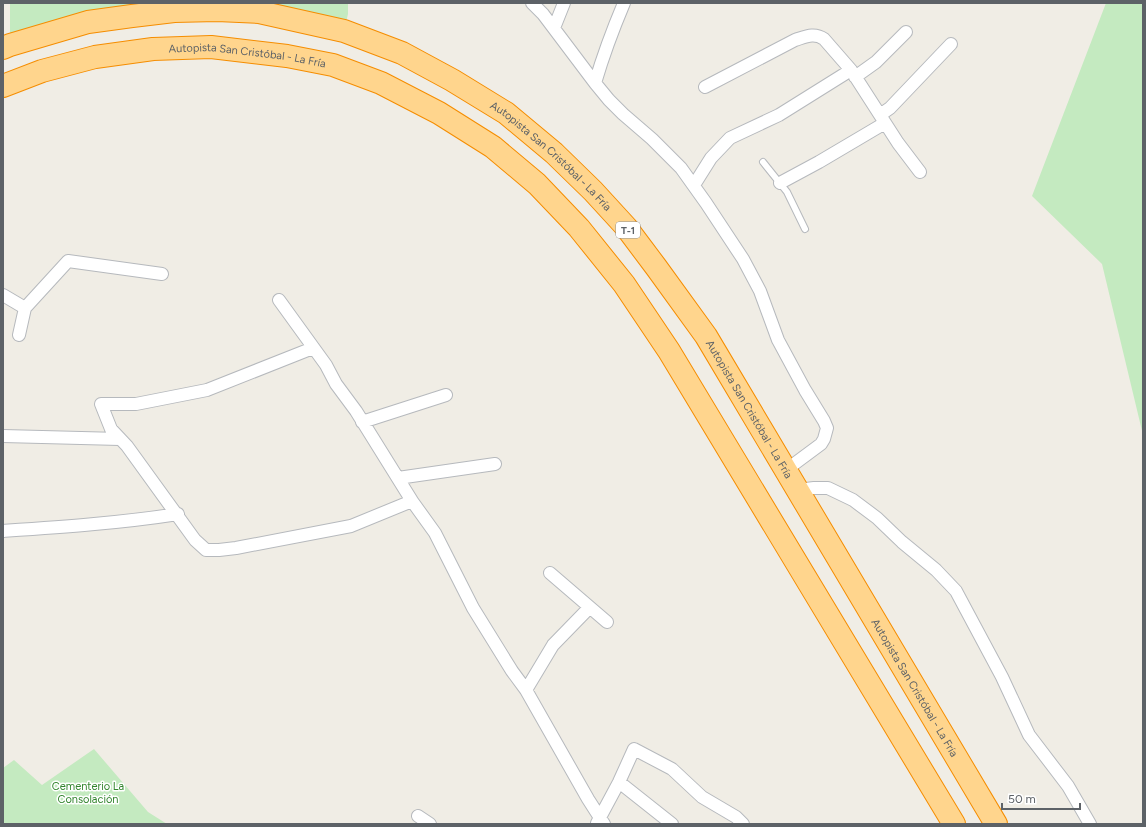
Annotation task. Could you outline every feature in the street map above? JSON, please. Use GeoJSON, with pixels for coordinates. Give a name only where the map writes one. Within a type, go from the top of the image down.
{"type":"FeatureCollection","features":[{"type":"Feature","properties":{"kind":"highway","name":"Autopista San Cristóbal - La Fría"},"geometry":{"type":"LineString","coordinates":[[3,48],[88,22],[174,11],[217,10],[259,12],[344,31],[402,53],[452,80],[506,113],[554,153],[593,191],[626,227],[706,336],[996,824]]}},
{"type":"Feature","properties":{"kind":"highway","name":"Autopista San Cristóbal - La Fría"},"geometry":{"type":"LineString","coordinates":[[3,86],[42,70],[88,59],[153,49],[210,48],[287,56],[333,65],[381,82],[438,113],[493,147],[537,184],[580,228],[624,284],[669,351],[954,824]]}},
{"type":"Feature","properties":{"kind":"street"},"geometry":{"type":"LineString","coordinates":[[532,3],[543,14],[596,83],[623,114],[652,139],[681,168],[743,259],[760,291],[778,340],[805,390],[824,420],[827,428],[821,444],[786,470]]}},
{"type":"Feature","properties":{"kind":"street"},"geometry":{"type":"LineString","coordinates":[[554,28],[564,3]]}},
{"type":"Feature","properties":{"kind":"street"},"geometry":{"type":"LineString","coordinates":[[596,83],[624,3]]}},
{"type":"Feature","properties":{"kind":"street"},"geometry":{"type":"LineString","coordinates":[[694,185],[711,158],[730,138],[779,115],[876,62],[906,32]]}},
{"type":"Feature","properties":{"kind":"street"},"geometry":{"type":"LineString","coordinates":[[705,87],[795,40],[810,35],[818,36],[824,39],[853,74],[898,143],[920,172]]}},
{"type":"Feature","properties":{"kind":"street"},"geometry":{"type":"LineString","coordinates":[[780,183],[819,162],[883,119],[890,108],[951,44]]}},
{"type":"Feature","properties":{"kind":"street"},"geometry":{"type":"LineString","coordinates":[[19,335],[25,308],[68,261],[162,274]]}},
{"type":"Feature","properties":{"kind":"street"},"geometry":{"type":"LineString","coordinates":[[3,295],[25,308]]}},
{"type":"Feature","properties":{"kind":"street"},"geometry":{"type":"LineString","coordinates":[[279,300],[312,348],[326,365],[336,384],[434,533],[473,608],[512,671],[526,690],[600,822]]}},
{"type":"Feature","properties":{"kind":"street"},"geometry":{"type":"LineString","coordinates":[[312,348],[207,390],[136,404],[102,404],[111,429],[127,446],[178,514],[195,540],[206,550],[236,548],[351,526],[412,501]]}},
{"type":"Feature","properties":{"kind":"street"},"geometry":{"type":"LineString","coordinates":[[362,422],[446,396]]}},
{"type":"Feature","properties":{"kind":"street"},"geometry":{"type":"LineString","coordinates":[[3,436],[120,439]]}},
{"type":"Feature","properties":{"kind":"street"},"geometry":{"type":"LineString","coordinates":[[398,478],[495,464]]}},
{"type":"Feature","properties":{"kind":"street"},"geometry":{"type":"LineString","coordinates":[[798,490],[828,488],[854,500],[877,518],[902,542],[936,570],[956,591],[1002,677],[1029,735],[1068,786],[1090,824]]}},
{"type":"Feature","properties":{"kind":"street"},"geometry":{"type":"LineString","coordinates":[[3,531],[66,527],[137,520],[178,514]]}},
{"type":"Feature","properties":{"kind":"street"},"geometry":{"type":"LineString","coordinates":[[550,573],[607,622]]}},
{"type":"Feature","properties":{"kind":"street"},"geometry":{"type":"LineString","coordinates":[[526,690],[553,644],[589,608]]}},
{"type":"Feature","properties":{"kind":"street"},"geometry":{"type":"LineString","coordinates":[[600,822],[634,748],[672,769],[702,797],[736,817],[743,824]]}},
{"type":"Feature","properties":{"kind":"street"},"geometry":{"type":"LineString","coordinates":[[619,782],[672,824]]}},
{"type":"Feature","properties":{"kind":"street"},"geometry":{"type":"LineString","coordinates":[[418,816],[430,824]]}},
{"type":"Feature","properties":{"kind":"lane"},"geometry":{"type":"LineString","coordinates":[[763,162],[791,199],[805,229]]}},
{"type":"Feature","properties":{"kind":"green space"},"geometry":{"type":"Polygon","coordinates":[[[10,3],[348,3],[348,14],[344,31],[217,10],[10,45],[10,3]]]}},
{"type":"Feature","properties":{"kind":"green space"},"geometry":{"type":"Polygon","coordinates":[[[1106,3],[1143,3],[1143,435],[1102,264],[1032,196],[1106,3]]]}},
{"type":"Feature","properties":{"kind":"green space","name":"Cementerio La Consolación"},"geometry":{"type":"Polygon","coordinates":[[[94,749],[148,812],[167,824],[3,824],[3,768],[14,760],[42,785],[94,749]]]}}]}
